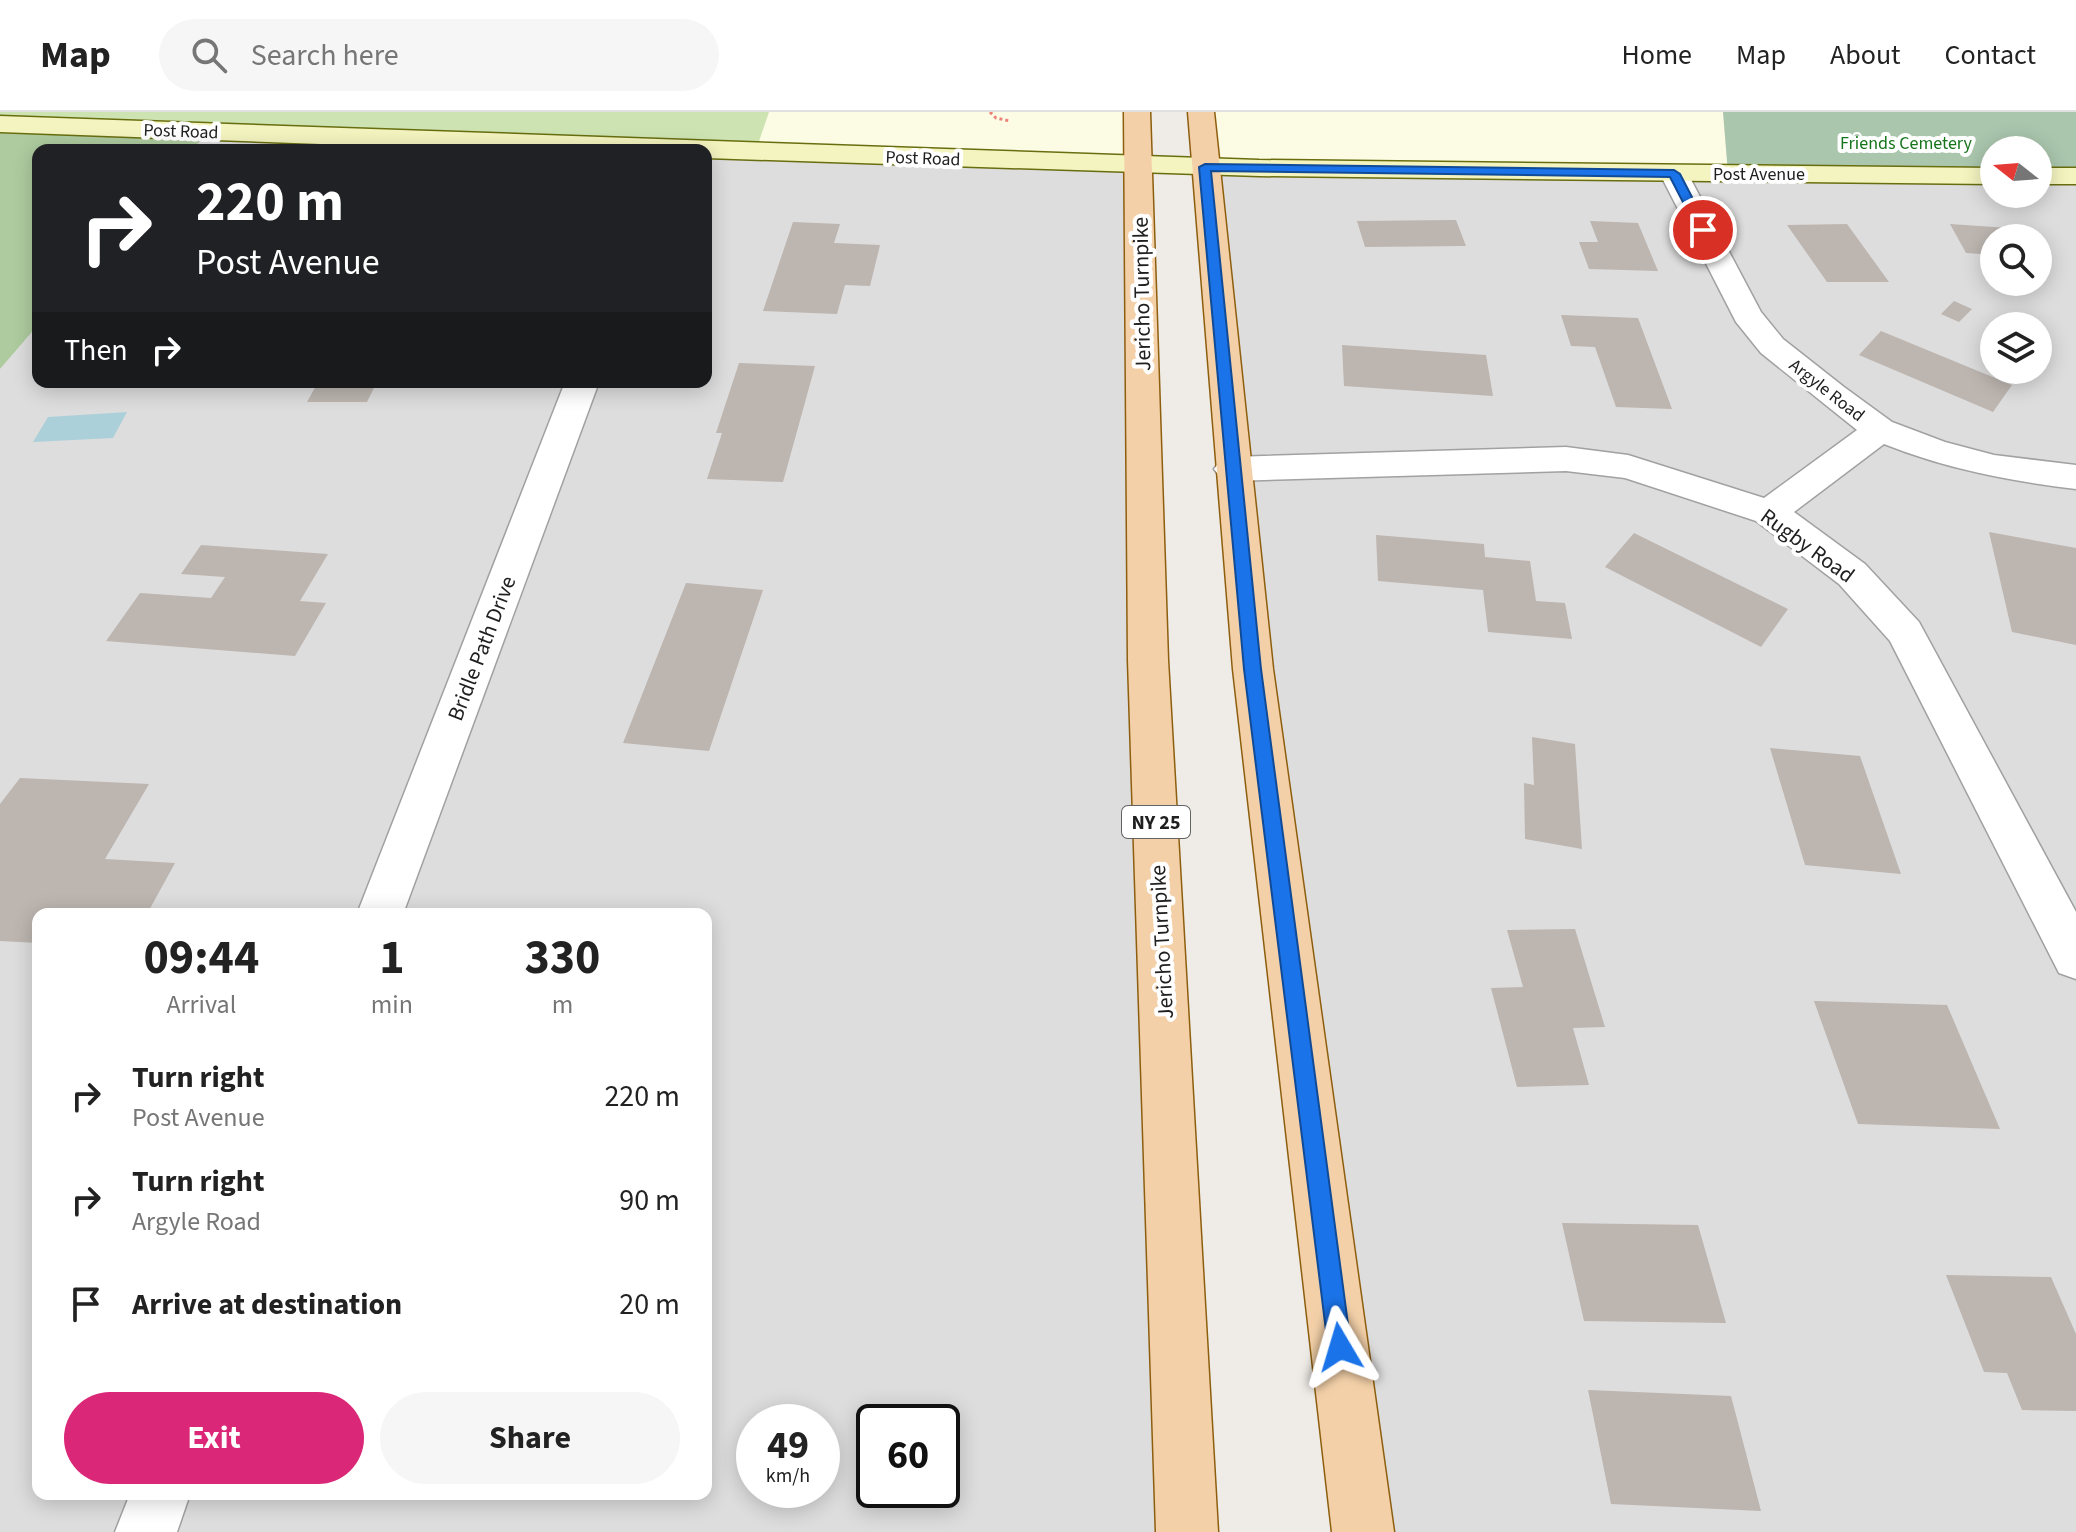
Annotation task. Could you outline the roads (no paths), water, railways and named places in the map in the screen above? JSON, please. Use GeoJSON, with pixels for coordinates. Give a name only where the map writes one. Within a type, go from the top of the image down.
{"type":"FeatureCollection","features":[{"type":"Feature","properties":{"kind":"main road","name":"Jericho Turnpike"},"geometry":{"type":"LineString","coordinates":[[1137,112],[1148,660],[1187,1532]]}},
{"type":"Feature","properties":{"kind":"main road"},"geometry":{"type":"LineString","coordinates":[[1201,112],[1253,669],[1363,1532]]}},
{"type":"Feature","properties":{"kind":"main road","name":"Post Road"},"geometry":{"type":"LineString","coordinates":[[0,124],[544,144]]}},
{"type":"Feature","properties":{"kind":"main road","name":"Post Road"},"geometry":{"type":"LineString","coordinates":[[712,150],[1139,164]]}},
{"type":"Feature","properties":{"kind":"main road","name":"Post Avenue"},"geometry":{"type":"LineString","coordinates":[[1139,164],[1674,174],[1980,176]]}},
{"type":"Feature","properties":{"kind":"main road"},"geometry":{"type":"LineString","coordinates":[[2052,176],[2076,176]]}},
{"type":"Feature","properties":{"kind":"street","name":"Argyle Road"},"geometry":{"type":"LineString","coordinates":[[1674,174],[1747,315],[1772,346],[1880,430],[1934,451],[1994,467],[2076,477]]}},
{"type":"Feature","properties":{"kind":"street","name":"Bridle Path Drive"},"geometry":{"type":"LineString","coordinates":[[382,908],[580,388]]}},
{"type":"Feature","properties":{"kind":"street"},"geometry":{"type":"LineString","coordinates":[[1769,512],[1880,430]]}},
{"type":"Feature","properties":{"kind":"street","name":"Rugby Road"},"geometry":{"type":"LineString","coordinates":[[1232,469],[1566,459],[1628,467],[1769,512],[1852,574],[1905,632],[2076,958]]}},
{"type":"Feature","properties":{"kind":"street"},"geometry":{"type":"LineString","coordinates":[[146,1532],[158,1500]]}},
{"type":"Feature","properties":{"kind":"water"},"geometry":{"type":"Polygon","coordinates":[[[127,412],[113,438],[33,442],[48,417],[127,412]]]}},
{"type":"Feature","properties":{"kind":"park label","name":"Friends Cemetery"},"geometry":{"type":"Point","coordinates":[1906,143]}}]}
